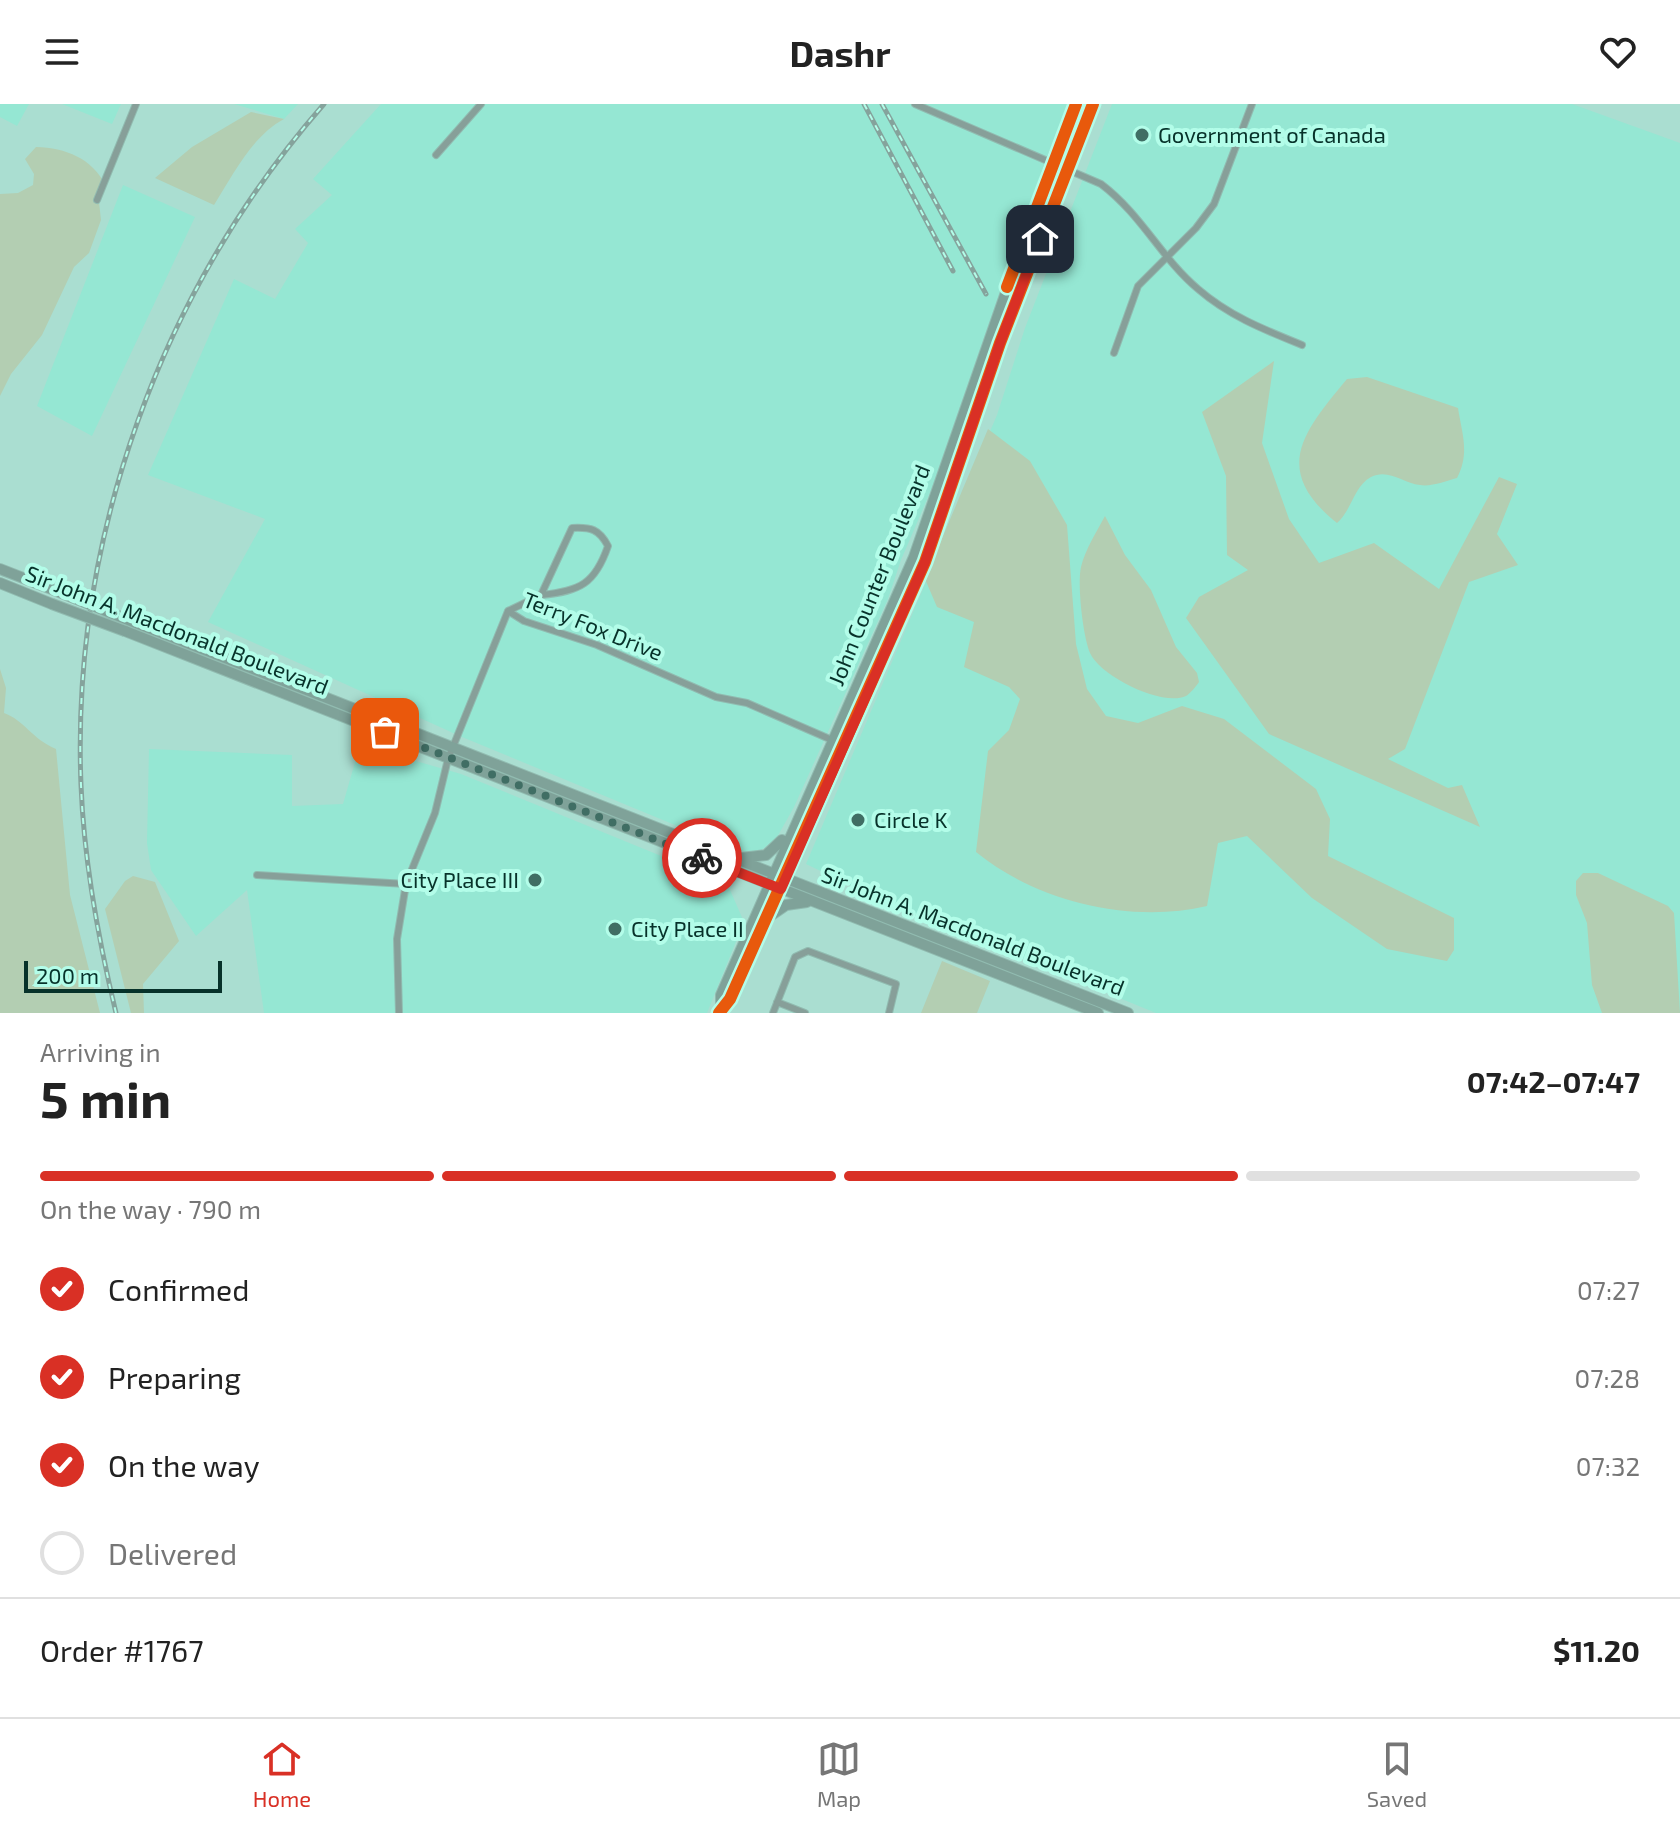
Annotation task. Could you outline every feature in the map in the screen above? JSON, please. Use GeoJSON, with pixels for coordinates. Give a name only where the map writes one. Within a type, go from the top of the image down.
{"type":"FeatureCollection","features":[{"type":"Feature","properties":{"kind":"main road","name":"John Counter Boulevard"},"geometry":{"type":"LineString","coordinates":[[720,1011],[721,995],[769,878],[914,557],[1052,160],[1076,104]]}},
{"type":"Feature","properties":{"kind":"main road","name":"John Counter Boulevard"},"geometry":{"type":"LineString","coordinates":[[720,1011],[730,999],[783,884],[925,562],[1000,343],[1093,104]]}},
{"type":"Feature","properties":{"kind":"main road","name":"Sir John A. Macdonald Boulevard"},"geometry":{"type":"LineString","coordinates":[[0,569],[448,759],[1128,1013]]}},
{"type":"Feature","properties":{"kind":"main road","name":"Sir John A. Macdonald Boulevard"},"geometry":{"type":"LineString","coordinates":[[0,583],[52,604],[126,625],[453,746],[735,858],[769,878]]}},
{"type":"Feature","properties":{"kind":"main road"},"geometry":{"type":"LineString","coordinates":[[735,858],[766,855],[780,844],[799,814]]}},
{"type":"Feature","properties":{"kind":"main road","name":"Sir John A. Macdonald Boulevard"},"geometry":{"type":"LineString","coordinates":[[783,884],[813,902],[1098,1013]]}},
{"type":"Feature","properties":{"kind":"main road"},"geometry":{"type":"LineString","coordinates":[[765,920],[786,905],[813,902]]}},
{"type":"Feature","properties":{"kind":"street"},"geometry":{"type":"LineString","coordinates":[[97,200],[136,104]]}},
{"type":"Feature","properties":{"kind":"street"},"geometry":{"type":"LineString","coordinates":[[436,155],[481,104]]}},
{"type":"Feature","properties":{"kind":"street"},"geometry":{"type":"LineString","coordinates":[[915,104],[1068,167],[1126,202],[1197,289],[1241,321],[1302,345]]}},
{"type":"Feature","properties":{"kind":"street"},"geometry":{"type":"LineString","coordinates":[[1114,353],[1138,286],[1196,228],[1214,204],[1252,104]]}},
{"type":"Feature","properties":{"kind":"street"},"geometry":{"type":"LineString","coordinates":[[508,611],[541,595],[585,585],[600,570],[608,546],[602,536],[591,527],[572,528],[541,595]]}},
{"type":"Feature","properties":{"kind":"street","name":"Terry Fox Drive"},"geometry":{"type":"LineString","coordinates":[[399,1013],[397,939],[406,884],[435,813],[448,759],[508,611],[524,621],[597,645],[716,697],[747,703],[832,740]]}},
{"type":"Feature","properties":{"kind":"street"},"geometry":{"type":"LineString","coordinates":[[257,875],[406,884]]}},
{"type":"Feature","properties":{"kind":"street"},"geometry":{"type":"LineString","coordinates":[[773,1013],[795,957],[808,951],[896,984],[889,1013]]}},
{"type":"Feature","properties":{"kind":"street"},"geometry":{"type":"LineString","coordinates":[[777,1002],[805,1013]]}},
{"type":"Feature","properties":{"kind":"shaded area"},"geometry":{"type":"Polygon","coordinates":[[[0,104],[29,104],[17,126],[0,117],[0,104]]]}},
{"type":"Feature","properties":{"kind":"shaded area"},"geometry":{"type":"Polygon","coordinates":[[[62,104],[121,104],[112,124],[62,104]]]}},
{"type":"Feature","properties":{"kind":"shaded area"},"geometry":{"type":"Polygon","coordinates":[[[234,104],[298,104],[284,119],[234,104]]]}},
{"type":"Feature","properties":{"kind":"shaded area"},"geometry":{"type":"Polygon","coordinates":[[[381,104],[1069,104],[1054,138],[981,374],[901,560],[888,599],[794,807],[776,839],[760,851],[745,852],[721,844],[462,737],[208,622],[265,519],[148,475],[234,279],[275,299],[308,243],[295,229],[332,195],[313,179],[381,104]]]}},
{"type":"Feature","properties":{"kind":"shaded area"},"geometry":{"type":"Polygon","coordinates":[[[1112,104],[1572,104],[1680,143],[1680,1013],[1156,1013],[887,903],[806,864],[997,415],[1025,328],[1112,104]]]}},
{"type":"Feature","properties":{"kind":"shaded area"},"geometry":{"type":"Polygon","coordinates":[[[251,112],[284,119],[253,146],[214,205],[155,178],[192,147],[251,112]]]}},
{"type":"Feature","properties":{"kind":"shaded area"},"geometry":{"type":"Polygon","coordinates":[[[36,147],[77,156],[93,168],[106,186],[99,202],[101,220],[89,253],[74,267],[42,335],[11,374],[0,396],[0,194],[18,193],[33,185],[34,174],[25,159],[36,147]]]}},
{"type":"Feature","properties":{"kind":"shaded area"},"geometry":{"type":"Polygon","coordinates":[[[123,185],[195,217],[92,436],[37,406],[123,185]]]}},
{"type":"Feature","properties":{"kind":"shaded area"},"geometry":{"type":"Polygon","coordinates":[[[1274,361],[1262,443],[1289,519],[1319,563],[1374,543],[1439,589],[1499,477],[1517,484],[1497,534],[1518,565],[1469,582],[1405,749],[1388,759],[1448,788],[1462,785],[1480,827],[1269,734],[1186,618],[1199,597],[1248,570],[1227,555],[1226,476],[1202,412],[1274,361]]]}},
{"type":"Feature","properties":{"kind":"shaded area"},"geometry":{"type":"Polygon","coordinates":[[[1367,377],[1458,408],[1464,443],[1463,460],[1457,478],[1434,484],[1414,484],[1383,474],[1371,477],[1361,486],[1337,523],[1317,504],[1305,486],[1300,468],[1301,451],[1318,416],[1347,379],[1367,377]]]}},
{"type":"Feature","properties":{"kind":"shaded area"},"geometry":{"type":"Polygon","coordinates":[[[988,429],[1030,461],[1067,525],[1076,644],[1087,689],[1106,716],[1138,723],[1182,706],[1224,719],[1316,789],[1330,819],[1328,856],[1454,918],[1454,950],[1447,961],[1387,949],[1312,898],[1247,836],[1218,843],[1207,906],[1178,911],[1117,910],[1056,896],[1027,884],[976,852],[988,751],[1009,730],[1020,699],[1009,687],[964,667],[974,622],[937,607],[925,579],[988,429]]]}},
{"type":"Feature","properties":{"kind":"shaded area"},"geometry":{"type":"Polygon","coordinates":[[[1105,516],[1125,555],[1151,590],[1176,647],[1197,673],[1199,682],[1186,696],[1162,697],[1133,687],[1106,671],[1090,653],[1083,623],[1080,575],[1085,554],[1105,516]]]}},
{"type":"Feature","properties":{"kind":"shaded area"},"geometry":{"type":"Polygon","coordinates":[[[0,669],[6,688],[4,713],[56,749],[70,895],[100,1013],[0,1013],[0,669]]]}},
{"type":"Feature","properties":{"kind":"shaded area"},"geometry":{"type":"Polygon","coordinates":[[[360,745],[461,774],[727,883],[744,922],[707,1013],[264,1013],[247,890],[196,936],[151,870],[147,843],[149,749],[292,755],[292,806],[343,804],[360,745]]]}},
{"type":"Feature","properties":{"kind":"shaded area"},"geometry":{"type":"Polygon","coordinates":[[[1583,873],[1598,873],[1668,906],[1674,913],[1680,1013],[1602,1013],[1592,985],[1587,923],[1576,895],[1576,881],[1583,873]]]}},
{"type":"Feature","properties":{"kind":"shaded area"},"geometry":{"type":"Polygon","coordinates":[[[133,876],[155,882],[179,941],[143,984],[144,1013],[131,1013],[105,909],[125,881],[133,876]]]}},
{"type":"Feature","properties":{"kind":"shaded area"},"geometry":{"type":"Polygon","coordinates":[[[942,961],[990,981],[977,1013],[921,1013],[942,961]]]}},
{"type":"Feature","properties":{"kind":"railway"},"geometry":{"type":"LineString","coordinates":[[116,1013],[93,900],[81,785],[82,692],[92,601],[111,510],[138,422],[173,336],[216,254],[266,177],[324,104]]}},
{"type":"Feature","properties":{"kind":"railway"},"geometry":{"type":"LineString","coordinates":[[864,104],[953,271]]}},
{"type":"Feature","properties":{"kind":"railway"},"geometry":{"type":"LineString","coordinates":[[882,104],[986,294]]}},
{"type":"Feature","properties":{"kind":"cycle path"},"geometry":{"type":"LineString","coordinates":[[1007,287],[1076,104]]}},
{"type":"Feature","properties":{"kind":"cycle path"},"geometry":{"type":"LineString","coordinates":[[719,1013],[730,999],[925,562],[1000,343],[1093,104]]}},
{"type":"Feature","properties":{"kind":"way so far"},"geometry":{"type":"LineString","coordinates":[[385,732],[702,858]]}},
{"type":"Feature","properties":{"kind":"place","name":"Government of Canada"},"geometry":{"type":"Point","coordinates":[1142,135]}},
{"type":"Feature","properties":{"kind":"place","name":"Circle K"},"geometry":{"type":"Point","coordinates":[858,820]}},
{"type":"Feature","properties":{"kind":"place","name":"City Place III"},"geometry":{"type":"Point","coordinates":[535,880]}},
{"type":"Feature","properties":{"kind":"place","name":"City Place II"},"geometry":{"type":"Point","coordinates":[615,929]}},
{"type":"Feature","properties":{"kind":"route"},"geometry":{"type":"LineString","coordinates":[[702,858],[781,889],[925,562],[1000,343],[1040,239]]}}]}
